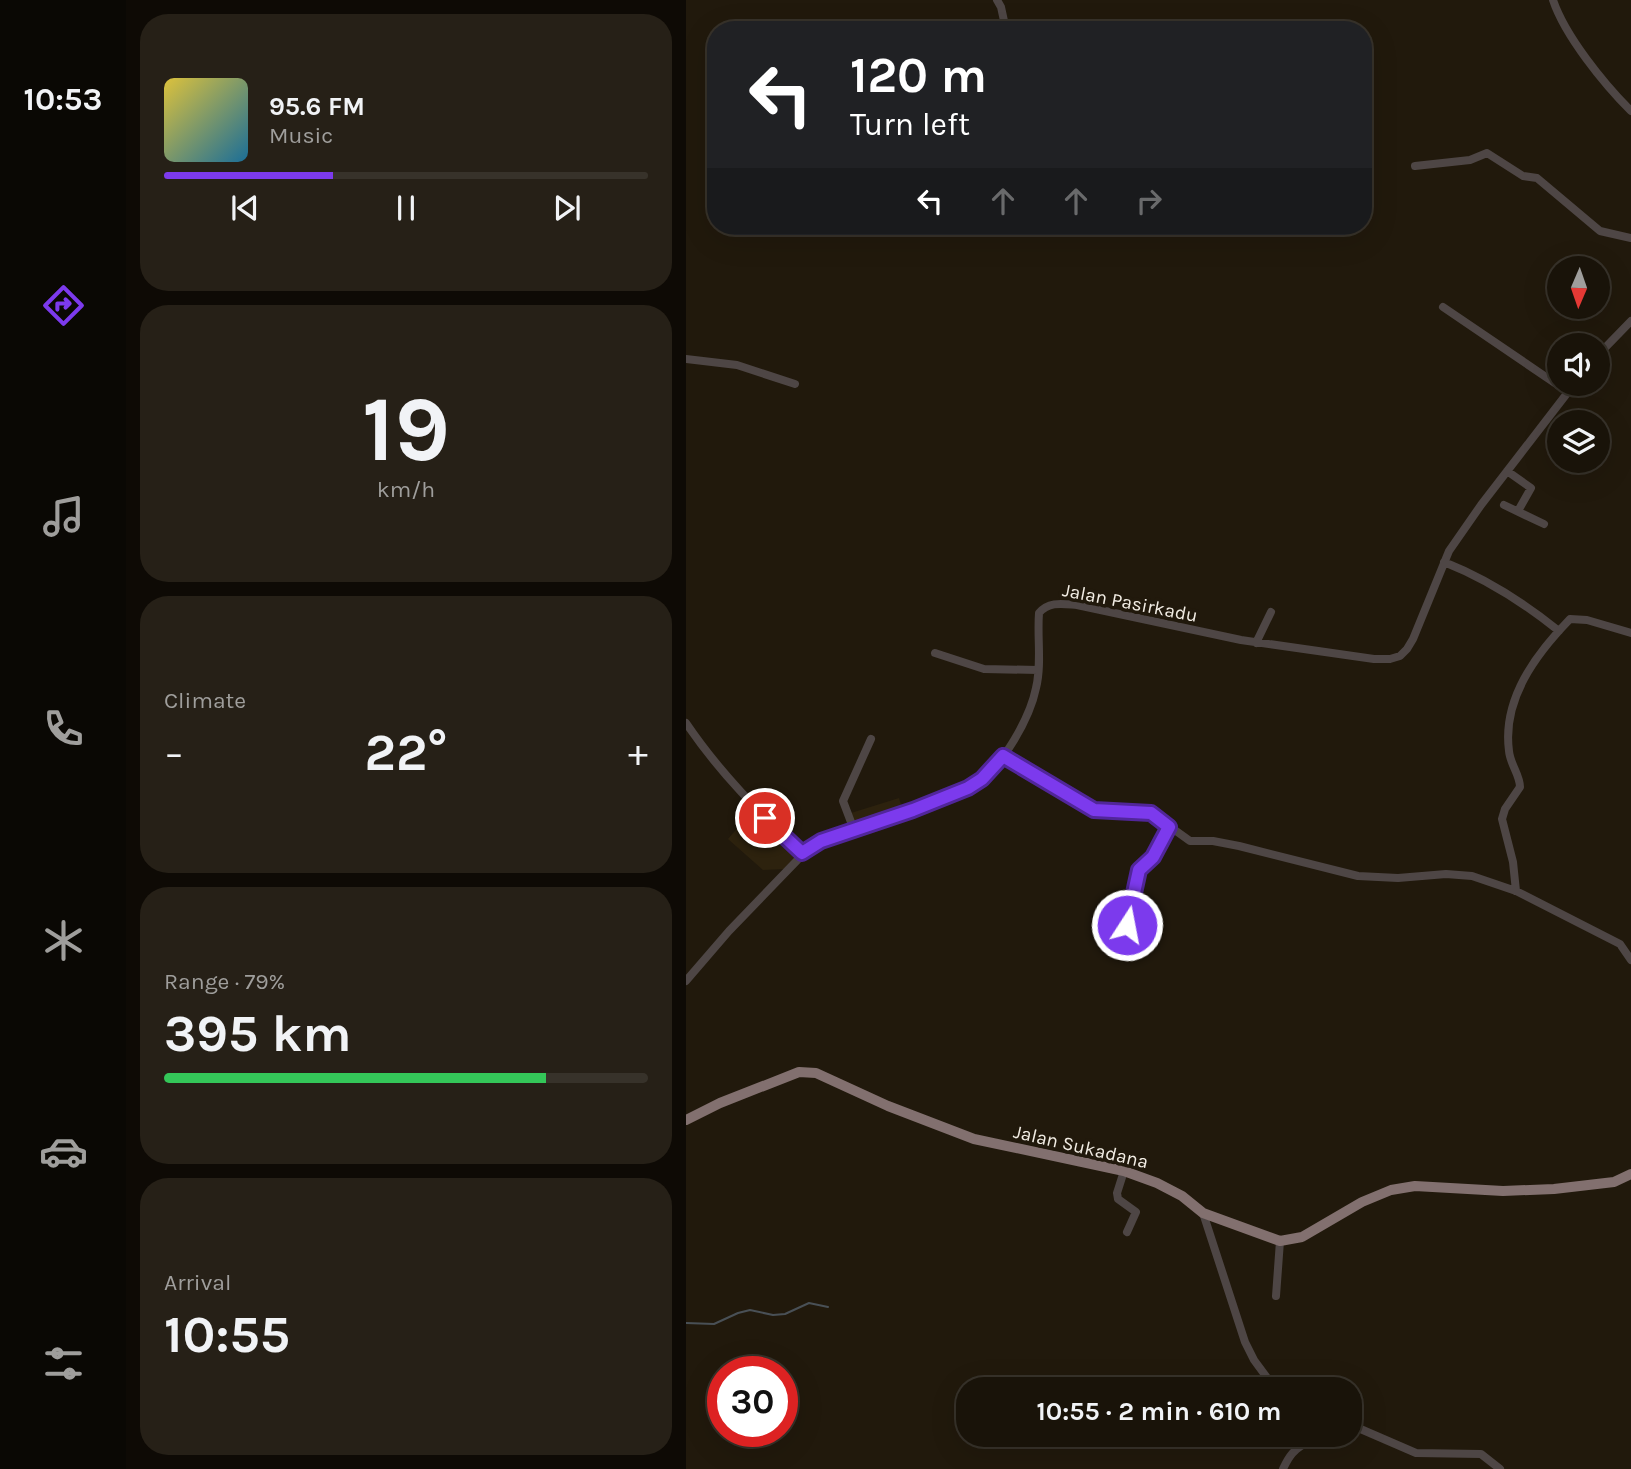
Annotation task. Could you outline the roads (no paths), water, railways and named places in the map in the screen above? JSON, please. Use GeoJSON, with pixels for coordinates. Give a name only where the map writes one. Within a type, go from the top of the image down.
{"type":"FeatureCollection","features":[{"type":"Feature","properties":{"kind":"main road","name":"Jalan Sukadana"},"geometry":{"type":"LineString","coordinates":[[686,1120],[720,1103],[799,1072],[816,1073],[888,1106],[974,1139],[1124,1171],[1182,1196],[1203,1213],[1280,1241]]}},
{"type":"Feature","properties":{"kind":"main road"},"geometry":{"type":"LineString","coordinates":[[1280,1241],[1302,1237],[1363,1202],[1391,1190],[1415,1186],[1503,1191],[1554,1189],[1614,1182],[1631,1174]]}},
{"type":"Feature","properties":{"kind":"street"},"geometry":{"type":"LineString","coordinates":[[997,0],[1002,7],[1004,21]]}},
{"type":"Feature","properties":{"kind":"street"},"geometry":{"type":"LineString","coordinates":[[1553,0],[1562,23],[1576,45],[1631,111]]}},
{"type":"Feature","properties":{"kind":"street"},"geometry":{"type":"LineString","coordinates":[[1415,166],[1470,160],[1484,153],[1489,154],[1523,176],[1537,178],[1600,231],[1631,238]]}},
{"type":"Feature","properties":{"kind":"street"},"geometry":{"type":"LineString","coordinates":[[1443,306],[1547,378]]}},
{"type":"Feature","properties":{"kind":"street"},"geometry":{"type":"LineString","coordinates":[[1610,343],[1631,321]]}},
{"type":"Feature","properties":{"kind":"street"},"geometry":{"type":"LineString","coordinates":[[686,359],[737,365],[795,384]]}},
{"type":"Feature","properties":{"kind":"street","name":"Jalan Pasirkadu"},"geometry":{"type":"LineString","coordinates":[[686,981],[802,853],[821,841],[913,810],[968,788],[982,779],[1003,756],[1033,701],[1038,670],[1039,613],[1043,607],[1051,604],[1077,606],[1256,643],[1374,659],[1400,656],[1413,639],[1444,562],[1481,505],[1564,396]]}},
{"type":"Feature","properties":{"kind":"street"},"geometry":{"type":"LineString","coordinates":[[1507,471],[1531,487],[1518,512]]}},
{"type":"Feature","properties":{"kind":"street"},"geometry":{"type":"LineString","coordinates":[[1504,505],[1544,524]]}},
{"type":"Feature","properties":{"kind":"street"},"geometry":{"type":"LineString","coordinates":[[1444,562],[1477,575],[1504,590],[1559,631]]}},
{"type":"Feature","properties":{"kind":"street"},"geometry":{"type":"LineString","coordinates":[[1256,643],[1272,612]]}},
{"type":"Feature","properties":{"kind":"street"},"geometry":{"type":"LineString","coordinates":[[1516,891],[1513,862],[1502,819],[1505,809],[1520,787],[1508,752],[1509,722],[1521,682],[1547,644],[1570,619],[1577,618],[1631,633]]}},
{"type":"Feature","properties":{"kind":"street"},"geometry":{"type":"LineString","coordinates":[[935,653],[984,669],[1038,670]]}},
{"type":"Feature","properties":{"kind":"street"},"geometry":{"type":"LineString","coordinates":[[686,723],[702,747],[734,784],[802,853]]}},
{"type":"Feature","properties":{"kind":"street"},"geometry":{"type":"LineString","coordinates":[[854,830],[843,801],[871,738]]}},
{"type":"Feature","properties":{"kind":"street"},"geometry":{"type":"LineString","coordinates":[[1003,756],[1094,810],[1151,813],[1190,841],[1213,841],[1239,846],[1358,876],[1472,876],[1516,891],[1620,944],[1626,949],[1631,960]]}},
{"type":"Feature","properties":{"kind":"street"},"geometry":{"type":"LineString","coordinates":[[1127,925],[1139,870],[1153,857],[1169,827]]}},
{"type":"Feature","properties":{"kind":"street"},"geometry":{"type":"LineString","coordinates":[[1124,1171],[1117,1193],[1118,1199],[1136,1212],[1127,1232]]}},
{"type":"Feature","properties":{"kind":"street"},"geometry":{"type":"LineString","coordinates":[[1203,1213],[1245,1342],[1266,1377]]}},
{"type":"Feature","properties":{"kind":"street"},"geometry":{"type":"LineString","coordinates":[[1276,1296],[1280,1241]]}},
{"type":"Feature","properties":{"kind":"street"},"geometry":{"type":"LineString","coordinates":[[1362,1430],[1416,1453],[1475,1453],[1486,1457],[1500,1469]]}},
{"type":"Feature","properties":{"kind":"street"},"geometry":{"type":"LineString","coordinates":[[1283,1469],[1295,1448],[1298,1447]]}},
{"type":"Feature","properties":{"kind":"waterway"},"geometry":{"type":"LineString","coordinates":[[686,1323],[714,1324],[750,1310],[773,1315],[785,1314],[809,1303],[828,1307]]}}]}
